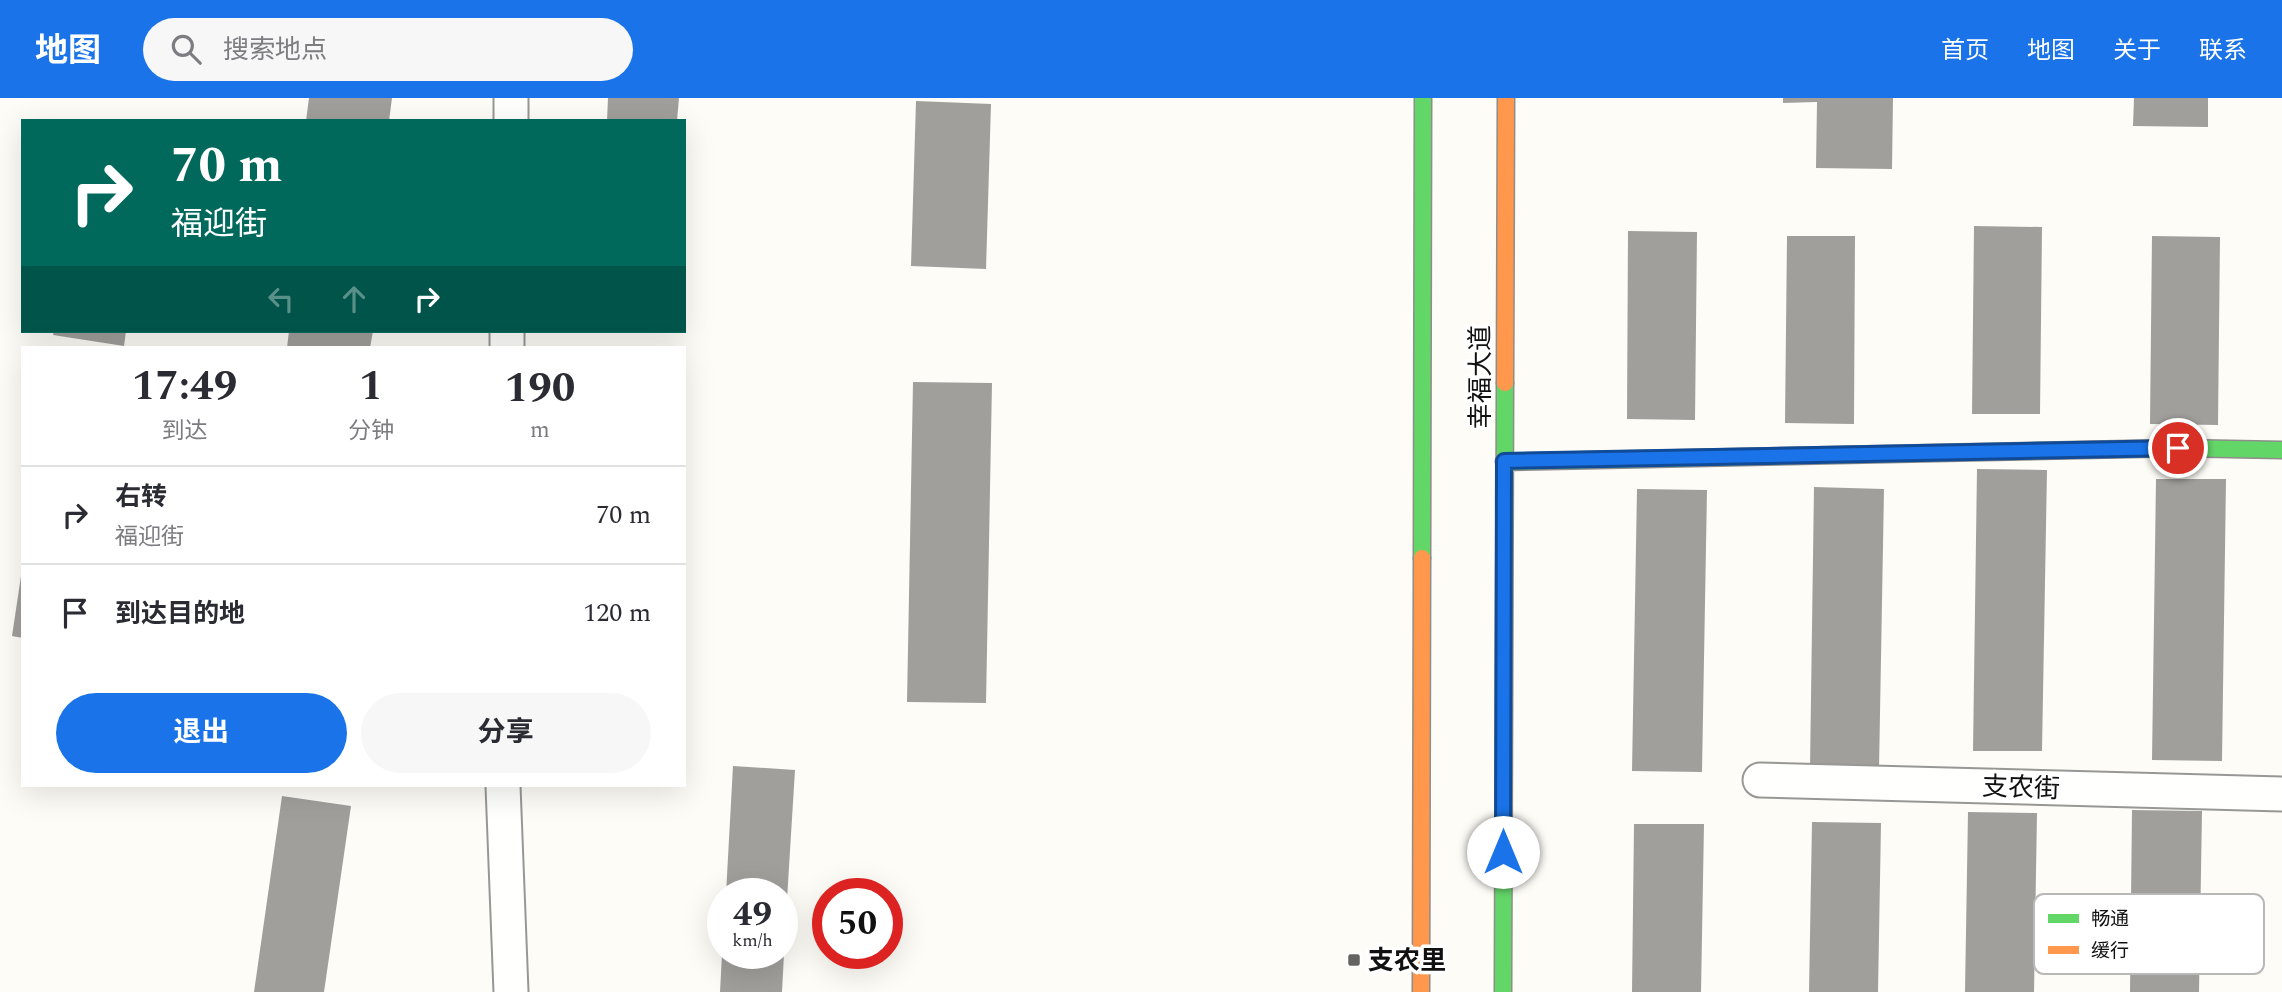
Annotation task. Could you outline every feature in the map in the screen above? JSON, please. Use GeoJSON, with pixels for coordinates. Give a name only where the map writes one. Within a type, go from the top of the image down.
{"type":"FeatureCollection","features":[{"type":"Feature","properties":{"kind":"main road"},"geometry":{"type":"LineString","coordinates":[[1421,992],[1423,98]]}},
{"type":"Feature","properties":{"kind":"main road","name":"幸福大道"},"geometry":{"type":"LineString","coordinates":[[1503,992],[1506,98]]}},
{"type":"Feature","properties":{"kind":"main road"},"geometry":{"type":"LineString","coordinates":[[1504,461],[2164,448],[2282,450]]}},
{"type":"Feature","properties":{"kind":"street"},"geometry":{"type":"LineString","coordinates":[[511,98],[511,119]]}},
{"type":"Feature","properties":{"kind":"street","name":"支农街"},"geometry":{"type":"LineString","coordinates":[[1760,780],[2282,794]]}},
{"type":"Feature","properties":{"kind":"street"},"geometry":{"type":"LineString","coordinates":[[503,787],[511,992]]}},
{"type":"Feature","properties":{"kind":"building"},"geometry":{"type":"Polygon","coordinates":[[[309,98],[392,98],[389,119],[306,119],[309,98]]]}},
{"type":"Feature","properties":{"kind":"building"},"geometry":{"type":"Polygon","coordinates":[[[608,98],[679,98],[677,119],[607,119],[608,98]]]}},
{"type":"Feature","properties":{"kind":"building"},"geometry":{"type":"Polygon","coordinates":[[[1783,98],[1893,98],[1892,169],[1816,168],[1817,102],[1783,103],[1783,98]]]}},
{"type":"Feature","properties":{"kind":"building"},"geometry":{"type":"Polygon","coordinates":[[[2134,98],[2208,98],[2208,127],[2133,126],[2134,98]]]}},
{"type":"Feature","properties":{"kind":"building"},"geometry":{"type":"Polygon","coordinates":[[[916,101],[991,104],[986,269],[911,266],[916,101]]]}},
{"type":"Feature","properties":{"kind":"building"},"geometry":{"type":"Polygon","coordinates":[[[1974,226],[2042,227],[2040,414],[1972,414],[1974,226]]]}},
{"type":"Feature","properties":{"kind":"building"},"geometry":{"type":"Polygon","coordinates":[[[1628,231],[1697,232],[1695,420],[1627,419],[1628,231]]]}},
{"type":"Feature","properties":{"kind":"building"},"geometry":{"type":"Polygon","coordinates":[[[1787,236],[1855,236],[1854,424],[1785,423],[1787,236]]]}},
{"type":"Feature","properties":{"kind":"building"},"geometry":{"type":"Polygon","coordinates":[[[2152,236],[2220,237],[2218,425],[2150,424],[2152,236]]]}},
{"type":"Feature","properties":{"kind":"building"},"geometry":{"type":"Polygon","coordinates":[[[54,333],[126,333],[124,346],[54,333]]]}},
{"type":"Feature","properties":{"kind":"building"},"geometry":{"type":"Polygon","coordinates":[[[289,333],[373,333],[370,346],[287,346],[289,333]]]}},
{"type":"Feature","properties":{"kind":"building"},"geometry":{"type":"Polygon","coordinates":[[[913,382],[992,383],[986,703],[907,702],[913,382]]]}},
{"type":"Feature","properties":{"kind":"building"},"geometry":{"type":"Polygon","coordinates":[[[1977,469],[2047,470],[2042,751],[1973,751],[1977,469]]]}},
{"type":"Feature","properties":{"kind":"building"},"geometry":{"type":"Polygon","coordinates":[[[2156,479],[2226,479],[2222,761],[2152,760],[2156,479]]]}},
{"type":"Feature","properties":{"kind":"building"},"geometry":{"type":"Polygon","coordinates":[[[1814,487],[1884,489],[1879,770],[1810,769],[1814,487]]]}},
{"type":"Feature","properties":{"kind":"building"},"geometry":{"type":"Polygon","coordinates":[[[1637,489],[1707,490],[1702,772],[1632,771],[1637,489]]]}},
{"type":"Feature","properties":{"kind":"building"},"geometry":{"type":"Polygon","coordinates":[[[21,576],[21,638],[12,636],[21,576]]]}},
{"type":"Feature","properties":{"kind":"building"},"geometry":{"type":"Polygon","coordinates":[[[733,766],[795,770],[788,878],[727,878],[733,766]]]}},
{"type":"Feature","properties":{"kind":"building"},"geometry":{"type":"Polygon","coordinates":[[[282,796],[351,806],[324,992],[254,992],[282,796]]]}},
{"type":"Feature","properties":{"kind":"building"},"geometry":{"type":"Polygon","coordinates":[[[2132,810],[2202,811],[2201,894],[2131,894],[2132,810]]]}},
{"type":"Feature","properties":{"kind":"building"},"geometry":{"type":"Polygon","coordinates":[[[1968,812],[2037,813],[2034,992],[1965,992],[1968,812]]]}},
{"type":"Feature","properties":{"kind":"building"},"geometry":{"type":"Polygon","coordinates":[[[1812,822],[1881,823],[1878,992],[1809,992],[1812,822]]]}},
{"type":"Feature","properties":{"kind":"building"},"geometry":{"type":"Polygon","coordinates":[[[1634,824],[1704,824],[1701,992],[1632,992],[1634,824]]]}},
{"type":"Feature","properties":{"kind":"building"},"geometry":{"type":"Polygon","coordinates":[[[721,969],[783,969],[782,992],[720,992],[721,969]]]}},
{"type":"Feature","properties":{"kind":"building"},"geometry":{"type":"Polygon","coordinates":[[[2130,974],[2199,974],[2199,992],[2130,992],[2130,974]]]}},
{"type":"Feature","properties":{"kind":"traffic: fast"},"geometry":{"type":"LineString","coordinates":[[1422,558],[1423,98]]}},
{"type":"Feature","properties":{"kind":"traffic: fast"},"geometry":{"type":"LineString","coordinates":[[1503,992],[1505,383]]}},
{"type":"Feature","properties":{"kind":"traffic: fast"},"geometry":{"type":"LineString","coordinates":[[1504,462],[2178,448],[2282,450]]}},
{"type":"Feature","properties":{"kind":"traffic: slow"},"geometry":{"type":"LineString","coordinates":[[1505,383],[1506,98]]}},
{"type":"Feature","properties":{"kind":"traffic: slow"},"geometry":{"type":"LineString","coordinates":[[1421,992],[1422,558]]}},
{"type":"Feature","properties":{"kind":"place","name":"支农里"},"geometry":{"type":"Point","coordinates":[1354,960]}},
{"type":"Feature","properties":{"kind":"route"},"geometry":{"type":"LineString","coordinates":[[1503,852],[1504,461],[2178,448]]}}]}
